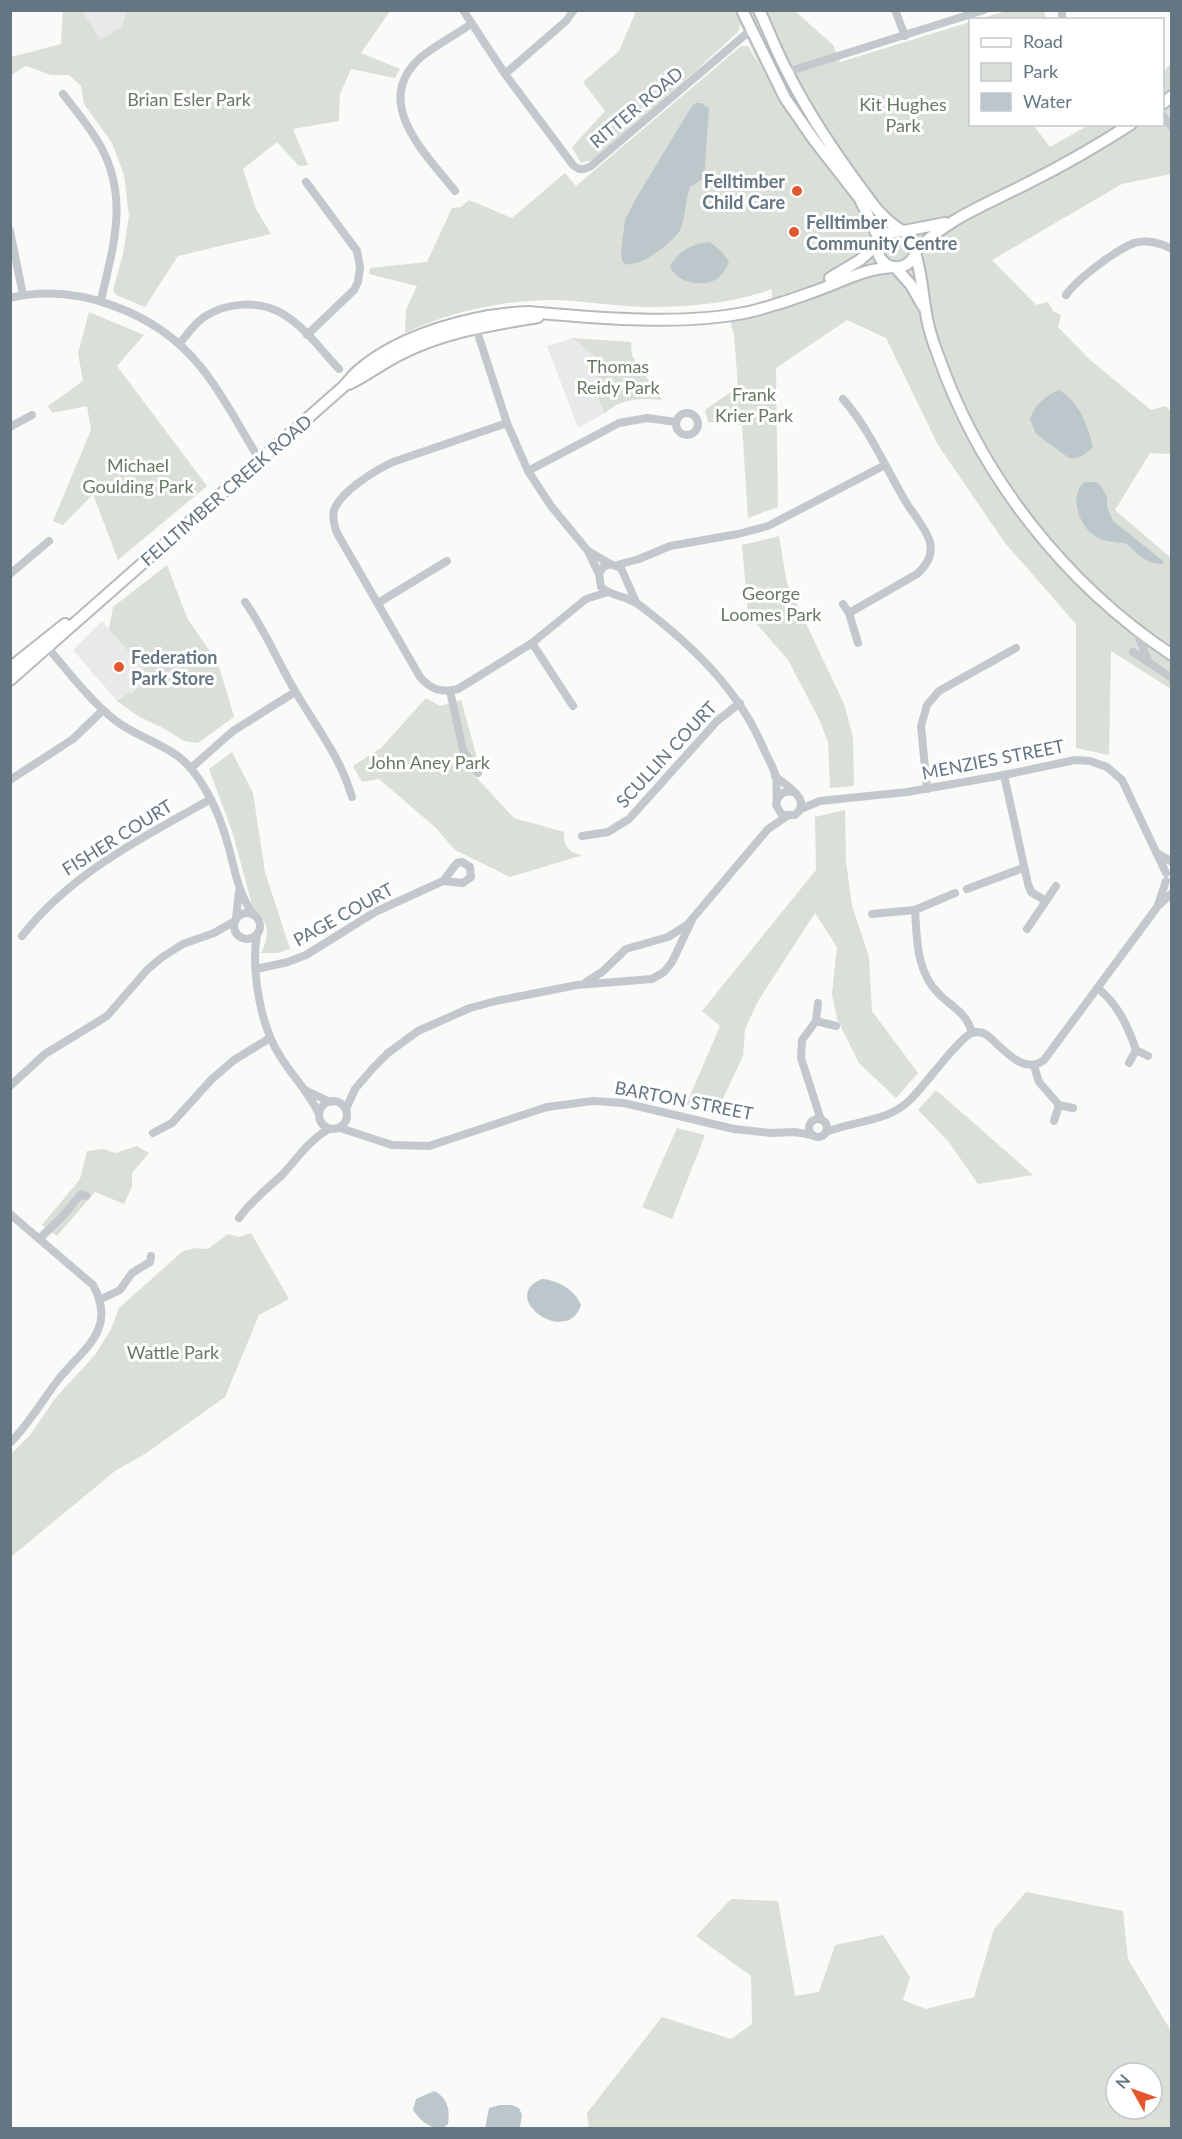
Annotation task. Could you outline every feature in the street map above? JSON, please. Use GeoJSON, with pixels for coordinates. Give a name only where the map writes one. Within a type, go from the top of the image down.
{"type":"FeatureCollection","features":[{"type":"Feature","properties":{"kind":"main road"},"geometry":{"type":"LineString","coordinates":[[742,10],[774,78],[799,121],[860,199],[879,242],[879,255],[882,261],[894,268],[911,285],[925,309]]}},
{"type":"Feature","properties":{"kind":"main road"},"geometry":{"type":"LineString","coordinates":[[752,29],[762,16],[787,72],[810,113],[843,163],[879,211],[913,239],[924,291],[925,309],[937,354],[972,433],[997,477],[1027,519],[1065,564],[1100,599],[1136,630],[1172,655]]}},
{"type":"Feature","properties":{"kind":"main road"},"geometry":{"type":"LineString","coordinates":[[774,78],[787,72]]}},
{"type":"Feature","properties":{"kind":"main road"},"geometry":{"type":"LineString","coordinates":[[894,268],[910,262],[915,252],[931,236],[951,222],[1072,160],[1128,126]]}},
{"type":"Feature","properties":{"kind":"main road"},"geometry":{"type":"LineString","coordinates":[[879,242],[886,233],[951,222]]}},
{"type":"Feature","properties":{"kind":"main road","name":"FELLTIMBER CREEK ROAD"},"geometry":{"type":"LineString","coordinates":[[796,297],[860,260],[879,242]]}},
{"type":"Feature","properties":{"kind":"main road","name":"FELLTIMBER CREEK ROAD"},"geometry":{"type":"LineString","coordinates":[[10,668],[45,644],[109,592],[343,387],[415,347],[474,323],[509,313],[679,319],[714,318],[750,312],[810,293],[858,273],[894,268]]}},
{"type":"Feature","properties":{"kind":"main road","name":"FELLTIMBER CREEK ROAD"},"geometry":{"type":"LineString","coordinates":[[10,680],[45,644]]}},
{"type":"Feature","properties":{"kind":"street","name":"RITTER ROAD"},"geometry":{"type":"LineString","coordinates":[[463,10],[505,74],[573,165],[577,169],[584,170],[752,29]]}},
{"type":"Feature","properties":{"kind":"street"},"geometry":{"type":"LineString","coordinates":[[505,74],[566,21],[574,10]]}},
{"type":"Feature","properties":{"kind":"street"},"geometry":{"type":"LineString","coordinates":[[895,10],[905,36]]}},
{"type":"Feature","properties":{"kind":"street"},"geometry":{"type":"LineString","coordinates":[[787,72],[984,10]]}},
{"type":"Feature","properties":{"kind":"street"},"geometry":{"type":"LineString","coordinates":[[455,191],[409,132],[401,111],[401,101],[406,78],[420,59],[471,24]]}},
{"type":"Feature","properties":{"kind":"street"},"geometry":{"type":"LineString","coordinates":[[63,94],[101,147],[116,188],[116,234],[101,300]]}},
{"type":"Feature","properties":{"kind":"street"},"geometry":{"type":"LineString","coordinates":[[306,182],[357,251],[360,267],[358,282],[354,290],[307,335]]}},
{"type":"Feature","properties":{"kind":"street"},"geometry":{"type":"LineString","coordinates":[[10,231],[23,295]]}},
{"type":"Feature","properties":{"kind":"street"},"geometry":{"type":"LineString","coordinates":[[1066,295],[1083,275],[1134,244],[1150,242],[1172,249]]}},
{"type":"Feature","properties":{"kind":"street"},"geometry":{"type":"LineString","coordinates":[[10,298],[23,295],[65,295],[101,300],[147,321],[179,344],[210,379],[260,460]]}},
{"type":"Feature","properties":{"kind":"street"},"geometry":{"type":"LineString","coordinates":[[179,344],[204,318],[217,310],[232,305],[265,307],[282,314],[307,335],[339,369]]}},
{"type":"Feature","properties":{"kind":"street"},"geometry":{"type":"LineString","coordinates":[[474,323],[507,423],[528,471],[546,499],[588,551],[601,587],[636,602],[698,655],[740,703],[756,729],[776,776],[776,803],[768,829]]}},
{"type":"Feature","properties":{"kind":"street"},"geometry":{"type":"LineString","coordinates":[[843,399],[863,423],[905,501],[928,536],[931,551],[924,567],[917,574],[849,613]]}},
{"type":"Feature","properties":{"kind":"street"},"geometry":{"type":"LineString","coordinates":[[10,427],[32,415]]}},
{"type":"Feature","properties":{"kind":"street"},"geometry":{"type":"LineString","coordinates":[[528,471],[619,423],[647,418],[676,422]]}},
{"type":"Feature","properties":{"kind":"street"},"geometry":{"type":"LineString","coordinates":[[507,423],[393,462],[368,477],[338,502],[334,510],[334,525],[424,682],[435,690],[458,689],[532,643],[586,599],[619,590],[639,559]]}},
{"type":"Feature","properties":{"kind":"street"},"geometry":{"type":"LineString","coordinates":[[586,599],[603,567],[639,559],[659,549],[683,543],[738,534],[768,526],[885,465]]}},
{"type":"Feature","properties":{"kind":"street"},"geometry":{"type":"LineString","coordinates":[[10,574],[49,541]]}},
{"type":"Feature","properties":{"kind":"street"},"geometry":{"type":"LineString","coordinates":[[588,551],[614,565],[625,578],[636,602]]}},
{"type":"Feature","properties":{"kind":"street"},"geometry":{"type":"LineString","coordinates":[[378,603],[447,561]]}},
{"type":"Feature","properties":{"kind":"street"},"geometry":{"type":"LineString","coordinates":[[245,602],[255,616],[295,692],[338,760],[352,797]]}},
{"type":"Feature","properties":{"kind":"street"},"geometry":{"type":"LineString","coordinates":[[843,604],[849,613],[858,643]]}},
{"type":"Feature","properties":{"kind":"street"},"geometry":{"type":"LineString","coordinates":[[1136,630],[1149,663]]}},
{"type":"Feature","properties":{"kind":"street"},"geometry":{"type":"LineString","coordinates":[[532,643],[573,706]]}},
{"type":"Feature","properties":{"kind":"street"},"geometry":{"type":"LineString","coordinates":[[45,644],[102,710],[126,727],[166,749],[191,768],[211,799],[222,824],[239,891],[260,923],[254,957],[260,1002],[270,1038],[285,1065],[305,1089],[319,1117],[329,1129]]}},
{"type":"Feature","properties":{"kind":"street"},"geometry":{"type":"LineString","coordinates":[[927,789],[921,726],[927,705],[939,691],[1016,648]]}},
{"type":"Feature","properties":{"kind":"street"},"geometry":{"type":"LineString","coordinates":[[1133,652],[1172,678]]}},
{"type":"Feature","properties":{"kind":"street"},"geometry":{"type":"LineString","coordinates":[[450,691],[463,750],[478,773]]}},
{"type":"Feature","properties":{"kind":"street"},"geometry":{"type":"LineString","coordinates":[[191,768],[233,731],[295,692]]}},
{"type":"Feature","properties":{"kind":"street","name":"SCULLIN COURT"},"geometry":{"type":"LineString","coordinates":[[582,836],[608,832],[629,819],[717,721],[740,703]]}},
{"type":"Feature","properties":{"kind":"street"},"geometry":{"type":"LineString","coordinates":[[10,780],[73,739],[102,710]]}},
{"type":"Feature","properties":{"kind":"street","name":"MENZIES STREET"},"geometry":{"type":"LineString","coordinates":[[801,809],[820,801],[927,789],[1004,776],[1075,760],[1090,761],[1107,767],[1122,780],[1169,877]]}},
{"type":"Feature","properties":{"kind":"street"},"geometry":{"type":"LineString","coordinates":[[577,986],[599,974],[626,949],[672,935],[692,920],[768,829],[786,817],[795,815],[801,809],[797,794],[776,776]]}},
{"type":"Feature","properties":{"kind":"street"},"geometry":{"type":"LineString","coordinates":[[1004,776],[1023,868],[1031,892],[1046,901]]}},
{"type":"Feature","properties":{"kind":"street"},"geometry":{"type":"LineString","coordinates":[[776,803],[785,792],[797,794]]}},
{"type":"Feature","properties":{"kind":"street","name":"MENZIES STREET"},"geometry":{"type":"LineString","coordinates":[[797,794],[820,801]]}},
{"type":"Feature","properties":{"kind":"street","name":"FISHER COURT"},"geometry":{"type":"LineString","coordinates":[[22,936],[51,902],[82,876],[103,861],[211,799]]}},
{"type":"Feature","properties":{"kind":"street"},"geometry":{"type":"LineString","coordinates":[[776,803],[779,812],[786,817]]}},
{"type":"Feature","properties":{"kind":"street"},"geometry":{"type":"LineString","coordinates":[[1157,853],[1172,862]]}},
{"type":"Feature","properties":{"kind":"street"},"geometry":{"type":"LineString","coordinates":[[967,889],[1023,868]]}},
{"type":"Feature","properties":{"kind":"street"},"geometry":{"type":"LineString","coordinates":[[1158,906],[1169,877]]}},
{"type":"Feature","properties":{"kind":"street","name":"PAGE COURT"},"geometry":{"type":"LineString","coordinates":[[256,969],[288,962],[306,955],[375,912],[443,881]]}},
{"type":"Feature","properties":{"kind":"street"},"geometry":{"type":"LineString","coordinates":[[1027,929],[1056,886]]}},
{"type":"Feature","properties":{"kind":"street"},"geometry":{"type":"LineString","coordinates":[[239,891],[234,931],[254,957]]}},
{"type":"Feature","properties":{"kind":"street"},"geometry":{"type":"LineString","coordinates":[[872,914],[915,910],[955,893]]}},
{"type":"Feature","properties":{"kind":"street"},"geometry":{"type":"LineString","coordinates":[[818,1003],[816,1021],[806,1033],[801,1049],[803,1066],[812,1087],[816,1109],[817,1122],[810,1130],[812,1135],[820,1137],[841,1126],[880,1119],[901,1108],[963,1038],[972,1033],[983,1032],[1023,1064],[1034,1066],[1044,1060],[1158,906],[1172,893]]}},
{"type":"Feature","properties":{"kind":"street"},"geometry":{"type":"LineString","coordinates":[[915,910],[918,953],[923,970],[939,994],[969,1020],[972,1033]]}},
{"type":"Feature","properties":{"kind":"street"},"geometry":{"type":"LineString","coordinates":[[10,1086],[45,1054],[107,1016],[147,970],[161,958],[183,944],[214,933],[242,914],[253,914]]}},
{"type":"Feature","properties":{"kind":"street"},"geometry":{"type":"LineString","coordinates":[[310,1142],[322,1106],[355,1089],[388,1053],[418,1031],[446,1017],[496,1001],[577,986],[614,981],[640,982],[654,978],[664,972],[672,962],[692,920]]}},
{"type":"Feature","properties":{"kind":"street"},"geometry":{"type":"LineString","coordinates":[[214,933],[250,939],[257,934]]}},
{"type":"Feature","properties":{"kind":"street"},"geometry":{"type":"LineString","coordinates":[[1098,988],[1115,1004],[1136,1050],[1148,1056]]}},
{"type":"Feature","properties":{"kind":"street"},"geometry":{"type":"LineString","coordinates":[[816,1021],[836,1026]]}},
{"type":"Feature","properties":{"kind":"street"},"geometry":{"type":"LineString","coordinates":[[153,1133],[172,1123],[212,1079],[234,1060],[270,1038]]}},
{"type":"Feature","properties":{"kind":"street"},"geometry":{"type":"LineString","coordinates":[[1129,1063],[1136,1050]]}},
{"type":"Feature","properties":{"kind":"street"},"geometry":{"type":"LineString","coordinates":[[1034,1066],[1039,1082],[1059,1106],[1073,1108]]}},
{"type":"Feature","properties":{"kind":"street"},"geometry":{"type":"LineString","coordinates":[[305,1089],[333,1101],[346,1113],[358,1133]]}},
{"type":"Feature","properties":{"kind":"street"},"geometry":{"type":"LineString","coordinates":[[239,1218],[251,1202],[280,1176],[310,1142],[329,1129],[340,1128],[355,1089]]}},
{"type":"Feature","properties":{"kind":"street","name":"BARTON STREET"},"geometry":{"type":"LineString","coordinates":[[340,1128],[392,1145],[429,1146],[547,1107],[593,1101],[624,1103],[734,1130],[795,1132],[812,1135]]}},
{"type":"Feature","properties":{"kind":"street"},"geometry":{"type":"LineString","coordinates":[[1054,1120],[1059,1106]]}},
{"type":"Feature","properties":{"kind":"street"},"geometry":{"type":"LineString","coordinates":[[817,1122],[841,1126]]}},
{"type":"Feature","properties":{"kind":"street"},"geometry":{"type":"LineString","coordinates":[[817,1122],[827,1127],[826,1132]]}},
{"type":"Feature","properties":{"kind":"street","name":"BARTON STREET"},"geometry":{"type":"LineString","coordinates":[[795,1132],[817,1122]]}},
{"type":"Feature","properties":{"kind":"street"},"geometry":{"type":"LineString","coordinates":[[39,1239],[81,1194],[87,1196]]}},
{"type":"Feature","properties":{"kind":"street"},"geometry":{"type":"LineString","coordinates":[[10,1214],[93,1285],[99,1300],[101,1318],[99,1330],[93,1342],[60,1377],[35,1415],[10,1443]]}},
{"type":"Feature","properties":{"kind":"street"},"geometry":{"type":"LineString","coordinates":[[99,1300],[120,1290],[132,1273],[150,1262],[151,1256]]}},
{"type":"Feature","properties":{"kind":"shaded area"},"geometry":{"type":"Polygon","coordinates":[[[83,11],[126,11],[122,27],[100,41],[83,11]]]}},
{"type":"Feature","properties":{"kind":"shaded area"},"geometry":{"type":"Polygon","coordinates":[[[573,338],[594,356],[598,399],[605,413],[578,428],[547,346],[573,338]]]}},
{"type":"Feature","properties":{"kind":"shaded area"},"geometry":{"type":"Polygon","coordinates":[[[102,621],[151,676],[130,694],[128,692],[117,701],[73,650],[102,621]]]}},
{"type":"Feature","properties":{"kind":"green space","name":"Brian Esler Park"},"geometry":{"type":"Polygon","coordinates":[[[63,10],[83,11],[100,40],[122,27],[126,11],[390,11],[361,53],[400,69],[395,78],[351,69],[340,94],[339,121],[293,129],[308,165],[299,166],[277,142],[243,169],[256,209],[271,234],[178,256],[145,307],[116,295],[113,290],[123,254],[129,216],[124,175],[112,143],[84,104],[81,86],[69,75],[51,75],[26,66],[11,75],[11,57],[61,44],[63,10]]]}},
{"type":"Feature","properties":{"kind":"green space"},"geometry":{"type":"Polygon","coordinates":[[[636,11],[795,11],[833,45],[840,62],[969,22],[969,126],[1034,126],[1050,147],[1087,126],[1164,126],[1164,70],[1171,64],[1171,174],[1122,184],[992,260],[1036,305],[1048,302],[1053,311],[1061,315],[1058,327],[1089,359],[1151,410],[1166,406],[1171,412],[1171,454],[1150,453],[1115,510],[1171,558],[1171,689],[1111,651],[1109,755],[1076,748],[1076,624],[1005,543],[938,445],[886,338],[847,320],[776,368],[778,507],[748,518],[742,425],[708,422],[705,410],[738,387],[734,335],[729,318],[772,306],[772,289],[728,301],[682,306],[639,307],[555,300],[516,302],[459,313],[405,333],[406,310],[417,286],[369,274],[370,268],[427,262],[452,208],[461,207],[469,200],[512,218],[565,173],[576,186],[741,46],[748,46],[761,68],[740,24],[739,31],[690,76],[592,160],[581,163],[572,147],[605,111],[583,82],[619,51],[636,11]]]}},
{"type":"Feature","properties":{"kind":"green space"},"geometry":{"type":"Polygon","coordinates":[[[1007,11],[1044,11],[1046,18],[982,18],[1007,11]]]}},
{"type":"Feature","properties":{"kind":"green space","name":"Michael Goulding Park"},"geometry":{"type":"Polygon","coordinates":[[[89,312],[144,335],[117,366],[207,486],[118,560],[93,494],[63,525],[53,521],[91,430],[87,406],[52,413],[48,406],[83,381],[78,353],[89,312]]]}},
{"type":"Feature","properties":{"kind":"green space","name":"Thomas Reidy Park"},"geometry":{"type":"Polygon","coordinates":[[[573,338],[631,342],[632,356],[662,400],[632,400],[618,404],[605,413],[598,399],[594,356],[573,338]]]}},
{"type":"Feature","properties":{"kind":"green space","name":"George Loomes Park"},"geometry":{"type":"Polygon","coordinates":[[[779,536],[787,583],[844,704],[853,737],[854,786],[830,788],[828,742],[819,719],[788,660],[748,614],[742,545],[779,536]]]}},
{"type":"Feature","properties":{"kind":"green space"},"geometry":{"type":"Polygon","coordinates":[[[167,565],[187,618],[218,663],[234,717],[198,743],[184,741],[138,716],[117,701],[129,692],[131,694],[150,676],[109,629],[113,607],[167,565]]]}},
{"type":"Feature","properties":{"kind":"green space","name":"John Aney Park"},"geometry":{"type":"Polygon","coordinates":[[[426,698],[440,706],[461,700],[479,765],[488,770],[474,775],[514,818],[564,832],[568,848],[574,853],[583,855],[510,877],[455,850],[435,827],[379,779],[362,782],[353,766],[381,748],[426,698]]]}},
{"type":"Feature","properties":{"kind":"green space"},"geometry":{"type":"Polygon","coordinates":[[[232,752],[253,793],[265,872],[290,949],[278,953],[261,953],[267,929],[263,919],[253,909],[233,834],[209,769],[232,752]]]}},
{"type":"Feature","properties":{"kind":"green space"},"geometry":{"type":"Polygon","coordinates":[[[845,810],[846,861],[852,906],[869,957],[872,1011],[918,1073],[896,1098],[859,1063],[837,1019],[832,994],[837,947],[815,913],[758,1001],[745,1029],[743,1056],[716,1113],[686,1105],[720,1026],[702,1011],[816,870],[815,817],[845,810]]]}},
{"type":"Feature","properties":{"kind":"green space"},"geometry":{"type":"Polygon","coordinates":[[[936,1090],[1033,1175],[978,1184],[948,1141],[918,1110],[936,1090]]]}},
{"type":"Feature","properties":{"kind":"green space"},"geometry":{"type":"Polygon","coordinates":[[[677,1128],[705,1135],[672,1219],[642,1207],[677,1128]]]}},
{"type":"Feature","properties":{"kind":"green space"},"geometry":{"type":"Polygon","coordinates":[[[137,1146],[149,1153],[132,1173],[132,1187],[124,1204],[95,1192],[57,1236],[42,1225],[80,1179],[87,1151],[103,1149],[115,1153],[137,1146]]]}},
{"type":"Feature","properties":{"kind":"green space","name":"Wattle Park"},"geometry":{"type":"Polygon","coordinates":[[[251,1233],[289,1299],[259,1315],[225,1397],[145,1454],[115,1471],[11,1557],[11,1454],[30,1435],[57,1396],[95,1355],[111,1329],[119,1308],[183,1251],[195,1248],[208,1249],[228,1234],[239,1237],[251,1233]]]}},
{"type":"Feature","properties":{"kind":"green space"},"geometry":{"type":"Polygon","coordinates":[[[1026,1892],[1123,1911],[1128,1959],[1171,2031],[1171,2128],[589,2128],[587,2113],[662,2017],[731,2039],[752,2024],[751,1976],[696,1936],[731,1899],[778,1901],[795,1996],[819,1992],[835,1945],[883,1935],[910,1977],[903,2000],[926,2009],[974,1997],[994,1929],[1026,1892]]]}},
{"type":"Feature","properties":{"kind":"water"},"geometry":{"type":"Polygon","coordinates":[[[696,103],[709,108],[704,178],[690,187],[681,228],[672,240],[648,258],[625,264],[622,261],[621,252],[625,220],[692,106],[696,103]]]}},
{"type":"Feature","properties":{"kind":"water"},"geometry":{"type":"Polygon","coordinates":[[[710,242],[724,254],[729,262],[718,278],[707,283],[694,283],[677,276],[670,266],[682,252],[692,246],[710,242]]]}},
{"type":"Feature","properties":{"kind":"water"},"geometry":{"type":"Polygon","coordinates":[[[1059,390],[1077,408],[1091,438],[1093,447],[1080,457],[1069,458],[1036,434],[1030,419],[1042,401],[1059,390]]]}},
{"type":"Feature","properties":{"kind":"water"},"geometry":{"type":"Polygon","coordinates":[[[1085,482],[1097,482],[1100,485],[1107,497],[1107,507],[1113,521],[1163,561],[1163,564],[1148,561],[1127,544],[1102,540],[1089,531],[1080,518],[1076,502],[1080,488],[1085,482]]]}},
{"type":"Feature","properties":{"kind":"water"},"geometry":{"type":"Polygon","coordinates":[[[542,1279],[560,1284],[575,1295],[581,1305],[573,1317],[563,1322],[551,1320],[539,1315],[531,1306],[527,1297],[530,1287],[542,1279]]]}},
{"type":"Feature","properties":{"kind":"water"},"geometry":{"type":"Polygon","coordinates":[[[434,2091],[442,2097],[448,2109],[448,2124],[443,2128],[426,2124],[413,2110],[416,2099],[434,2091]]]}},
{"type":"Feature","properties":{"kind":"water"},"geometry":{"type":"Polygon","coordinates":[[[512,2105],[519,2108],[522,2115],[520,2128],[485,2128],[489,2108],[512,2105]]]}},
{"type":"Feature","properties":{"kind":"place","name":"Felltimber Child Care"},"geometry":{"type":"Point","coordinates":[797,191]}},
{"type":"Feature","properties":{"kind":"place","name":"Felltimber Community Centre"},"geometry":{"type":"Point","coordinates":[794,232]}},
{"type":"Feature","properties":{"kind":"place","name":"Federation Park Store"},"geometry":{"type":"Point","coordinates":[119,667]}},
{"type":"Feature","properties":{"kind":"park label","name":"Kit Hughes Park"},"geometry":{"type":"Point","coordinates":[903,114]}},
{"type":"Feature","properties":{"kind":"park label","name":"Frank Krier Park"},"geometry":{"type":"Point","coordinates":[754,404]}}]}
